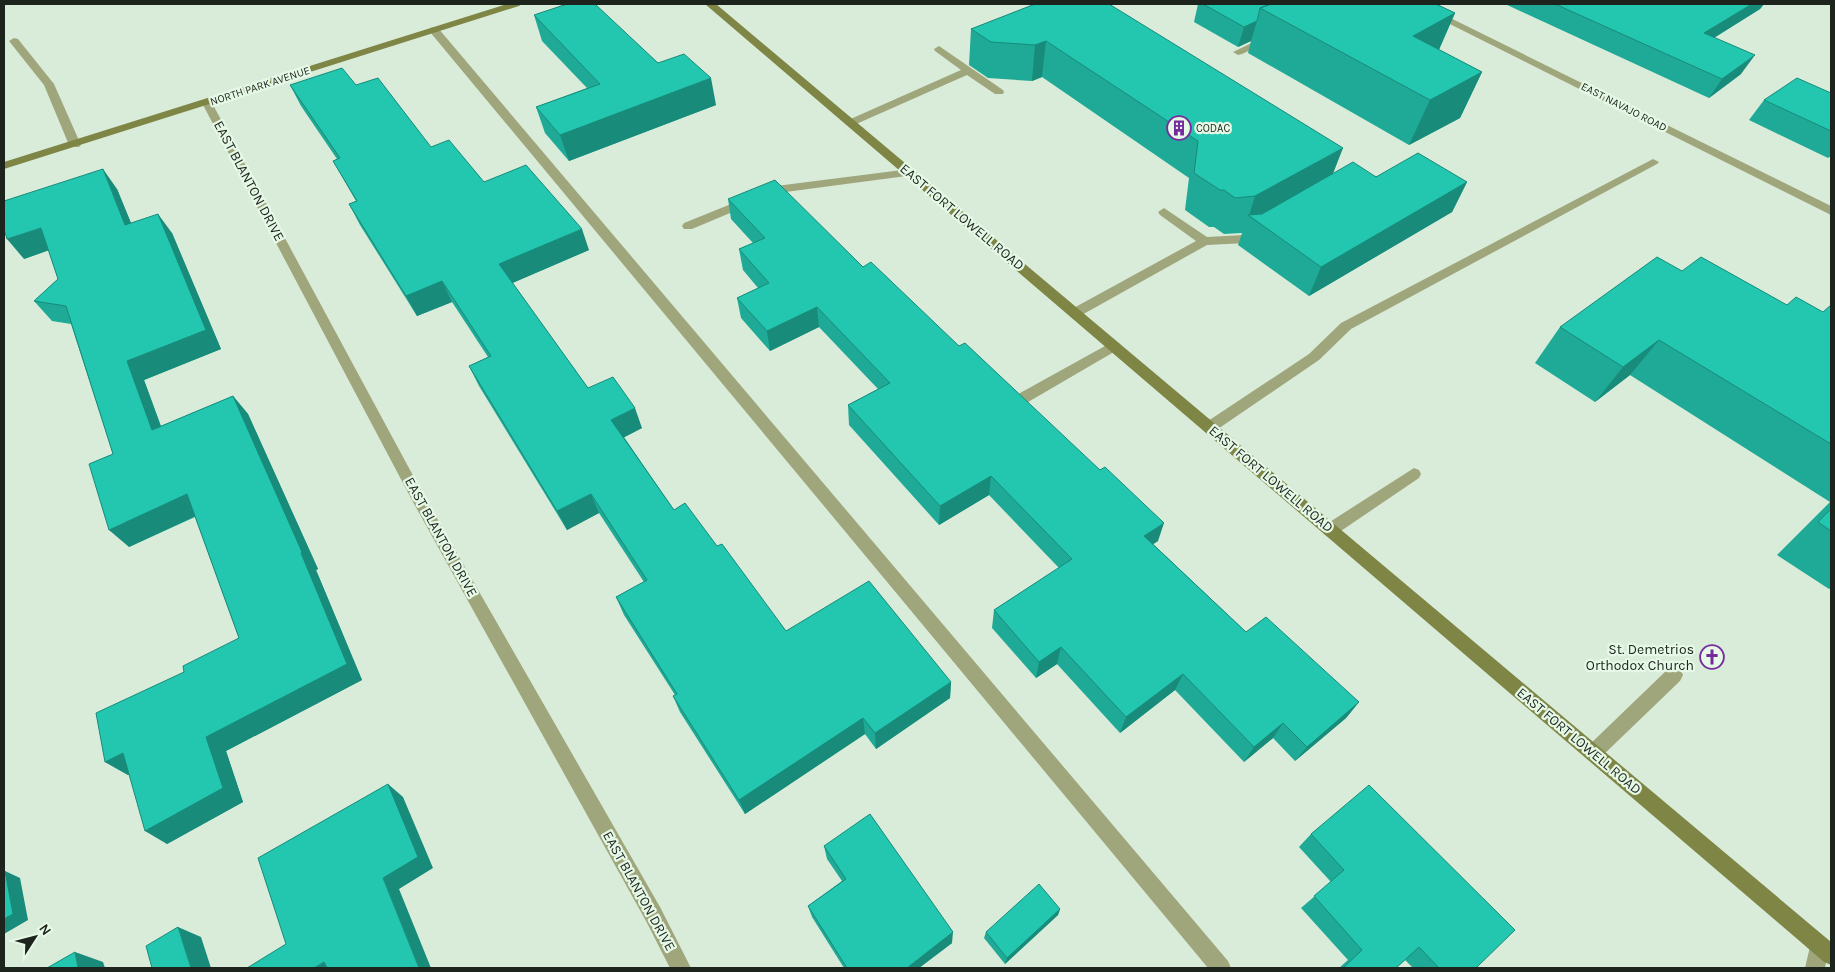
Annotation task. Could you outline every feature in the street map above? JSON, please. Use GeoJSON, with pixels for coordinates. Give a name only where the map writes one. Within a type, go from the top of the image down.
{"type":"FeatureCollection","features":[{"type":"Feature","properties":{"kind":"main road","name":"NORTH PARK AVENUE"},"geometry":{"type":"LineString","coordinates":[[4,166],[514,4]]}},
{"type":"Feature","properties":{"kind":"main road","name":"EAST FORT LOWELL ROAD"},"geometry":{"type":"LineString","coordinates":[[710,4],[1825,950]]}},
{"type":"Feature","properties":{"kind":"street","name":"EAST NAVAJO ROAD"},"geometry":{"type":"LineString","coordinates":[[1416,4],[1831,211]]}},
{"type":"Feature","properties":{"kind":"street"},"geometry":{"type":"LineString","coordinates":[[434,30],[1221,968]]}},
{"type":"Feature","properties":{"kind":"street"},"geometry":{"type":"LineString","coordinates":[[1238,52],[1281,32]]}},
{"type":"Feature","properties":{"kind":"street"},"geometry":{"type":"LineString","coordinates":[[14,41],[49,84],[75,145]]}},
{"type":"Feature","properties":{"kind":"street"},"geometry":{"type":"LineString","coordinates":[[939,49],[999,92]]}},
{"type":"Feature","properties":{"kind":"street"},"geometry":{"type":"LineString","coordinates":[[850,122],[968,71]]}},
{"type":"Feature","properties":{"kind":"street","name":"EAST BLANTON DRIVE"},"geometry":{"type":"LineString","coordinates":[[207,103],[418,498],[653,914],[681,968]]}},
{"type":"Feature","properties":{"kind":"street"},"geometry":{"type":"LineString","coordinates":[[1210,427],[1314,357],[1346,326],[1654,162]]}},
{"type":"Feature","properties":{"kind":"street"},"geometry":{"type":"LineString","coordinates":[[688,226],[776,190],[910,173]]}},
{"type":"Feature","properties":{"kind":"street"},"geometry":{"type":"LineString","coordinates":[[1164,212],[1205,241]]}},
{"type":"Feature","properties":{"kind":"street"},"geometry":{"type":"LineString","coordinates":[[1075,313],[1205,241],[1247,239],[1272,225]]}},
{"type":"Feature","properties":{"kind":"street"},"geometry":{"type":"LineString","coordinates":[[1018,401],[1114,346]]}},
{"type":"Feature","properties":{"kind":"street"},"geometry":{"type":"LineString","coordinates":[[1330,530],[1414,474]]}},
{"type":"Feature","properties":{"kind":"street"},"geometry":{"type":"LineString","coordinates":[[1594,753],[1674,675]]}},
{"type":"Feature","properties":{"kind":"street"},"geometry":{"type":"LineString","coordinates":[[1815,968],[1825,950]]}},
{"type":"Feature","properties":{"kind":"building"},"geometry":{"type":"Polygon","coordinates":[[[567,4],[595,4],[658,63],[684,54],[711,78],[560,135],[536,107],[600,84],[534,15],[567,4]]]}},
{"type":"Feature","properties":{"kind":"building"},"geometry":{"type":"Polygon","coordinates":[[[1035,4],[1109,4],[1343,148],[1255,196],[1235,198],[1194,173],[1198,141],[1046,41],[1035,45],[991,42],[971,29],[1035,4]]]}},
{"type":"Feature","properties":{"kind":"building"},"geometry":{"type":"Polygon","coordinates":[[[1203,4],[1271,4],[1260,8],[1257,21],[1244,27],[1203,4]]]}},
{"type":"Feature","properties":{"kind":"building"},"geometry":{"type":"Polygon","coordinates":[[[1271,4],[1436,4],[1455,13],[1413,36],[1482,72],[1430,100],[1260,8],[1271,4]]]}},
{"type":"Feature","properties":{"kind":"building"},"geometry":{"type":"Polygon","coordinates":[[[1555,4],[1752,4],[1704,33],[1755,55],[1722,79],[1555,4]]]}},
{"type":"Feature","properties":{"kind":"building"},"geometry":{"type":"Polygon","coordinates":[[[342,68],[356,85],[378,78],[431,147],[449,140],[484,182],[526,165],[582,229],[499,264],[588,388],[613,377],[635,408],[611,420],[674,510],[685,503],[717,546],[722,544],[786,631],[869,581],[951,682],[875,733],[863,718],[739,800],[673,696],[677,694],[616,597],[647,580],[591,494],[557,511],[469,366],[491,356],[442,281],[406,296],[349,204],[357,201],[333,161],[340,158],[290,85],[342,68]]]}},
{"type":"Feature","properties":{"kind":"building"},"geometry":{"type":"Polygon","coordinates":[[[1797,78],[1831,93],[1831,131],[1764,100],[1797,78]]]}},
{"type":"Feature","properties":{"kind":"building"},"geometry":{"type":"Polygon","coordinates":[[[1418,153],[1467,182],[1321,267],[1248,215],[1262,214],[1353,162],[1376,177],[1418,153]]]}},
{"type":"Feature","properties":{"kind":"building"},"geometry":{"type":"Polygon","coordinates":[[[103,169],[125,225],[158,214],[206,330],[127,361],[152,430],[233,396],[302,552],[347,664],[206,737],[223,788],[145,831],[123,753],[105,762],[96,713],[184,672],[183,666],[239,638],[187,494],[109,530],[89,464],[113,454],[66,306],[34,301],[58,279],[41,228],[7,239],[4,229],[4,201],[103,169]]]}},
{"type":"Feature","properties":{"kind":"building"},"geometry":{"type":"Polygon","coordinates":[[[775,180],[863,267],[871,262],[959,346],[965,343],[1100,470],[1105,467],[1164,523],[1144,536],[1246,632],[1266,617],[1359,702],[1307,747],[1283,723],[1254,747],[1183,674],[1126,717],[1061,647],[1039,662],[994,610],[1072,559],[991,476],[940,506],[848,405],[890,383],[817,307],[767,331],[737,298],[769,283],[739,249],[765,238],[728,199],[775,180]]]}},
{"type":"Feature","properties":{"kind":"building"},"geometry":{"type":"Polygon","coordinates":[[[1657,257],[1682,271],[1701,257],[1787,305],[1796,297],[1823,312],[1831,305],[1831,444],[1659,340],[1623,367],[1560,327],[1657,257]]]}},
{"type":"Feature","properties":{"kind":"building"},"geometry":{"type":"Polygon","coordinates":[[[1831,509],[1831,531],[1818,522],[1831,509]]]}},
{"type":"Feature","properties":{"kind":"building"},"geometry":{"type":"Polygon","coordinates":[[[388,784],[418,857],[383,878],[419,968],[327,968],[324,962],[314,968],[247,968],[286,944],[258,858],[388,784]]]}},
{"type":"Feature","properties":{"kind":"building"},"geometry":{"type":"Polygon","coordinates":[[[1369,785],[1515,930],[1476,968],[1439,968],[1419,947],[1396,968],[1343,968],[1362,950],[1314,896],[1344,870],[1311,834],[1369,785]]]}},
{"type":"Feature","properties":{"kind":"building"},"geometry":{"type":"Polygon","coordinates":[[[870,814],[953,932],[907,968],[847,968],[808,906],[846,879],[824,846],[870,814]]]}},
{"type":"Feature","properties":{"kind":"building"},"geometry":{"type":"Polygon","coordinates":[[[4,872],[13,914],[4,919],[4,872]]]}},
{"type":"Feature","properties":{"kind":"building"},"geometry":{"type":"Polygon","coordinates":[[[1039,884],[1060,909],[1007,958],[986,932],[1039,884]]]}},
{"type":"Feature","properties":{"kind":"building"},"geometry":{"type":"Polygon","coordinates":[[[178,927],[191,968],[152,968],[146,946],[178,927]]]}},
{"type":"Feature","properties":{"kind":"building"},"geometry":{"type":"Polygon","coordinates":[[[75,952],[78,968],[47,968],[75,952]]]}},
{"type":"Feature","properties":{"kind":"place","name":"CODAC"},"geometry":{"type":"Point","coordinates":[1179,128]}},
{"type":"Feature","properties":{"kind":"place","name":"St. Demetrios Orthodox Church"},"geometry":{"type":"Point","coordinates":[1712,657]}}]}
